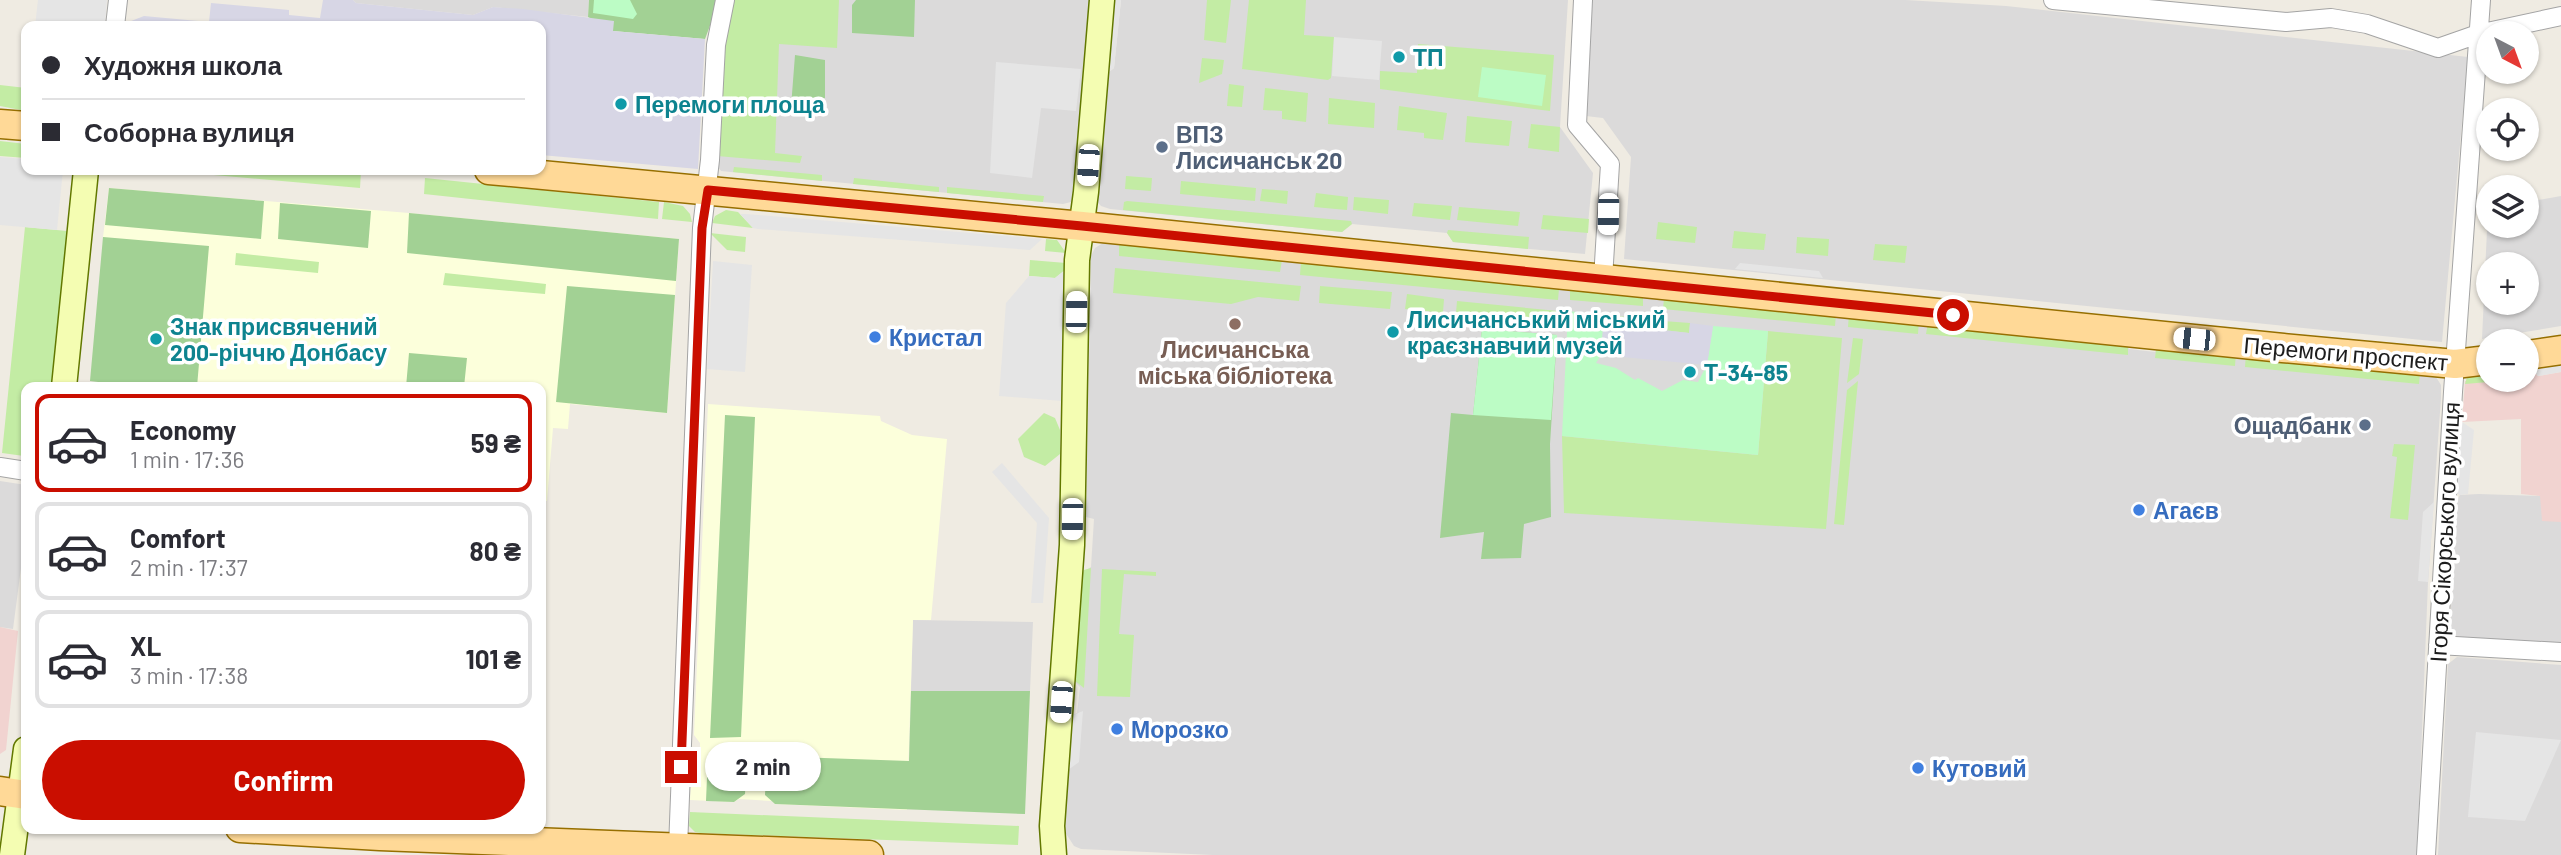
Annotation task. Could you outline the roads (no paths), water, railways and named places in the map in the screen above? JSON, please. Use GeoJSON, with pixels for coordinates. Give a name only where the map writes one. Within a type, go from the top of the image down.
{"type":"FeatureCollection","features":[{"type":"Feature","properties":{"kind":"main road"},"geometry":{"type":"LineString","coordinates":[[1054,855],[1052,826],[1072,545],[1077,260],[1102,0]]}},
{"type":"Feature","properties":{"kind":"main road"},"geometry":{"type":"LineString","coordinates":[[0,124],[21,126]]}},
{"type":"Feature","properties":{"kind":"main road"},"geometry":{"type":"LineString","coordinates":[[65,382],[85,175]]}},
{"type":"Feature","properties":{"kind":"main road","name":"Перемоги проспект"},"geometry":{"type":"LineString","coordinates":[[544,175],[1082,226],[2455,364],[2476,361]]}},
{"type":"Feature","properties":{"kind":"main road"},"geometry":{"type":"LineString","coordinates":[[2539,353],[2561,350]]}},
{"type":"Feature","properties":{"kind":"main road"},"geometry":{"type":"LineString","coordinates":[[12,855],[15,793],[21,769]]}},
{"type":"Feature","properties":{"kind":"main road"},"geometry":{"type":"LineString","coordinates":[[371,834],[869,855]]}},
{"type":"Feature","properties":{"kind":"street"},"geometry":{"type":"LineString","coordinates":[[116,21],[118,0]]}},
{"type":"Feature","properties":{"kind":"street"},"geometry":{"type":"LineString","coordinates":[[678,848],[702,228],[708,190],[716,45],[725,0]]}},
{"type":"Feature","properties":{"kind":"street"},"geometry":{"type":"LineString","coordinates":[[1583,0],[1577,125],[1610,164],[1603,279]]}},
{"type":"Feature","properties":{"kind":"street"},"geometry":{"type":"LineString","coordinates":[[2053,0],[2286,22],[2331,18],[2367,24],[2438,48],[2476,35]]}},
{"type":"Feature","properties":{"kind":"street","name":"Ігоря Сікорського вулиця"},"geometry":{"type":"LineString","coordinates":[[2479,21],[2481,0]]}},
{"type":"Feature","properties":{"kind":"street"},"geometry":{"type":"LineString","coordinates":[[2538,21],[2561,16]]}},
{"type":"Feature","properties":{"kind":"street","name":"Ігоря Сікорського вулиця"},"geometry":{"type":"LineString","coordinates":[[2426,855],[2476,63]]}},
{"type":"Feature","properties":{"kind":"street"},"geometry":{"type":"LineString","coordinates":[[0,467],[21,470]]}},
{"type":"Feature","properties":{"kind":"street"},"geometry":{"type":"LineString","coordinates":[[2438,645],[2561,652]]}},
{"type":"Feature","properties":{"kind":"place","name":"ТП"},"geometry":{"type":"Point","coordinates":[1399,57]}},
{"type":"Feature","properties":{"kind":"place","name":"Перемоги площа"},"geometry":{"type":"Point","coordinates":[621,104]}},
{"type":"Feature","properties":{"kind":"place","name":"ВПЗ Лисичанськ 20"},"geometry":{"type":"Point","coordinates":[1162,147]}},
{"type":"Feature","properties":{"kind":"place","name":"Лисичанська мiська бiблiотека"},"geometry":{"type":"Point","coordinates":[1235,324]}},
{"type":"Feature","properties":{"kind":"place","name":"Лисичанський міський краєзнавчий музей"},"geometry":{"type":"Point","coordinates":[1393,332]}},
{"type":"Feature","properties":{"kind":"place","name":"Кристал"},"geometry":{"type":"Point","coordinates":[875,337]}},
{"type":"Feature","properties":{"kind":"place","name":"Знак присвячений 200-річчю Донбасу"},"geometry":{"type":"Point","coordinates":[156,339]}},
{"type":"Feature","properties":{"kind":"place","name":"Т-34-85"},"geometry":{"type":"Point","coordinates":[1690,372]}},
{"type":"Feature","properties":{"kind":"place","name":"Ощадбанк"},"geometry":{"type":"Point","coordinates":[2365,425]}},
{"type":"Feature","properties":{"kind":"place","name":"Агаєв"},"geometry":{"type":"Point","coordinates":[2139,510]}},
{"type":"Feature","properties":{"kind":"place","name":"Морозко"},"geometry":{"type":"Point","coordinates":[1117,729]}},
{"type":"Feature","properties":{"kind":"place","name":"Кутовий"},"geometry":{"type":"Point","coordinates":[1918,768]}}]}
